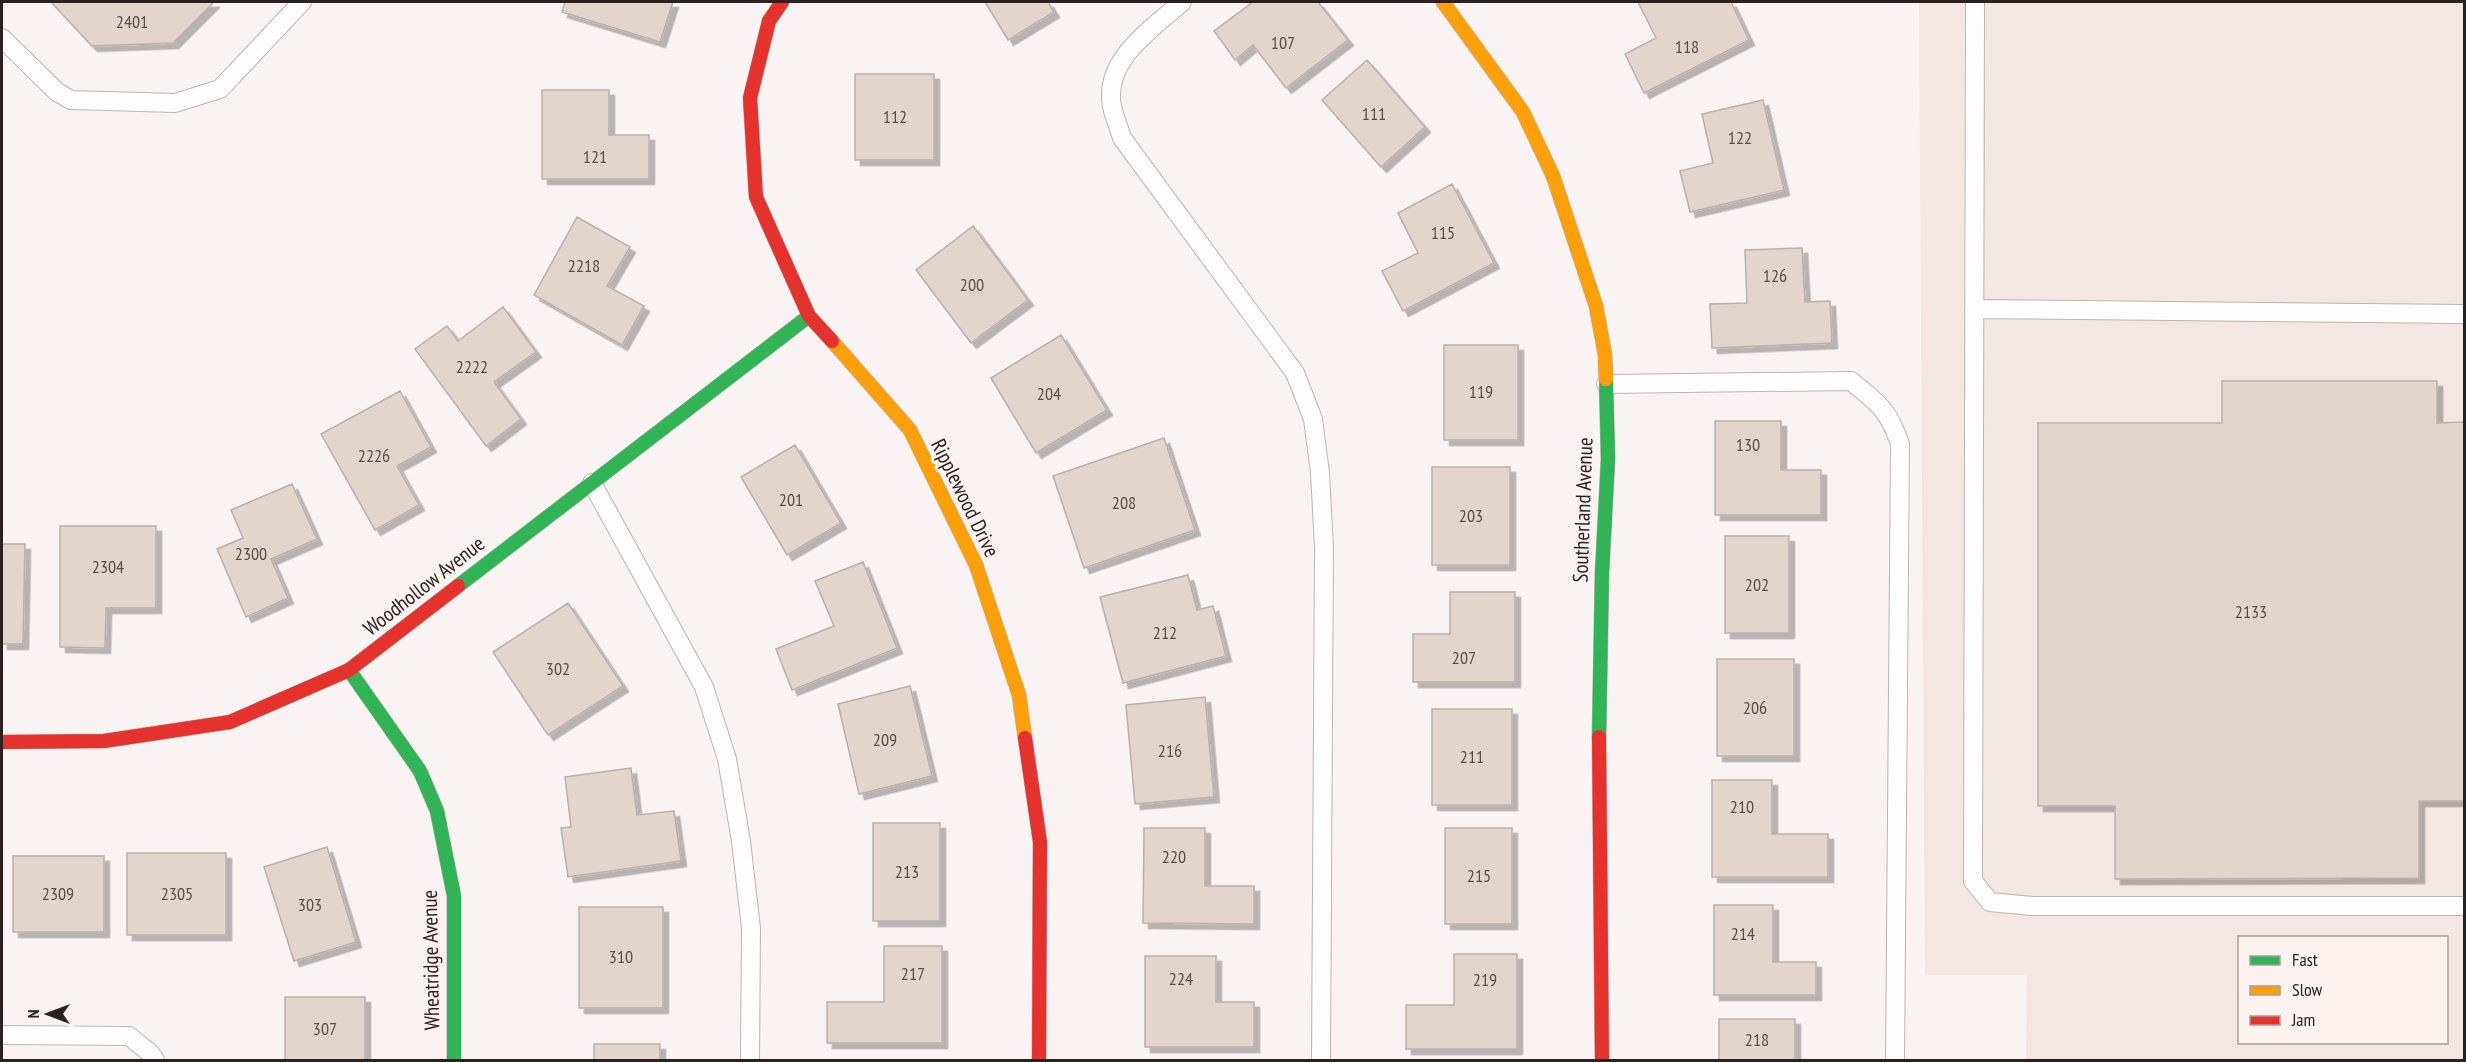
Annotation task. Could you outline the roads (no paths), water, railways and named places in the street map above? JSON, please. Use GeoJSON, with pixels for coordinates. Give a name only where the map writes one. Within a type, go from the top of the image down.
{"type":"FeatureCollection","features":[{"type":"Feature","properties":{"kind":"street","name":"Ripplewood Drive"},"geometry":{"type":"LineString","coordinates":[[782,2],[769,21],[750,98],[756,196],[809,316],[910,430],[976,565],[1019,694],[1040,842],[1039,1060]]}},
{"type":"Feature","properties":{"kind":"street","name":"Southerland Avenue"},"geometry":{"type":"LineString","coordinates":[[1443,2],[1523,112],[1553,177],[1568,216],[1596,306],[1605,355],[1608,459],[1602,573],[1599,720],[1602,1060]]}},
{"type":"Feature","properties":{"kind":"street","name":"Woodhollow Avenue"},"geometry":{"type":"LineString","coordinates":[[2,742],[104,741],[230,722],[349,670],[809,316]]}},
{"type":"Feature","properties":{"kind":"street","name":"Wheatridge Avenue"},"geometry":{"type":"LineString","coordinates":[[349,670],[420,771],[437,811],[453,896],[453,1060]]}},
{"type":"Feature","properties":{"kind":"lane"},"geometry":{"type":"LineString","coordinates":[[2,38],[57,92],[71,100],[175,103],[220,88],[302,2]]}},
{"type":"Feature","properties":{"kind":"lane"},"geometry":{"type":"LineString","coordinates":[[1182,2],[1128,51],[1114,76],[1112,105],[1122,138],[1295,373],[1313,419],[1320,473],[1324,547],[1321,1060]]}},
{"type":"Feature","properties":{"kind":"lane"},"geometry":{"type":"LineString","coordinates":[[1975,2],[1973,881],[1990,902],[2032,906],[2464,906]]}},
{"type":"Feature","properties":{"kind":"lane"},"geometry":{"type":"LineString","coordinates":[[1974,309],[2464,314]]}},
{"type":"Feature","properties":{"kind":"lane"},"geometry":{"type":"LineString","coordinates":[[1606,384],[1851,381],[1877,402],[1892,419],[1900,444],[1895,1060]]}},
{"type":"Feature","properties":{"kind":"lane"},"geometry":{"type":"LineString","coordinates":[[592,483],[704,687],[727,759],[741,842],[751,928],[750,1060]]}},
{"type":"Feature","properties":{"kind":"lane"},"geometry":{"type":"LineString","coordinates":[[2,1035],[129,1036],[155,1060]]}}]}
